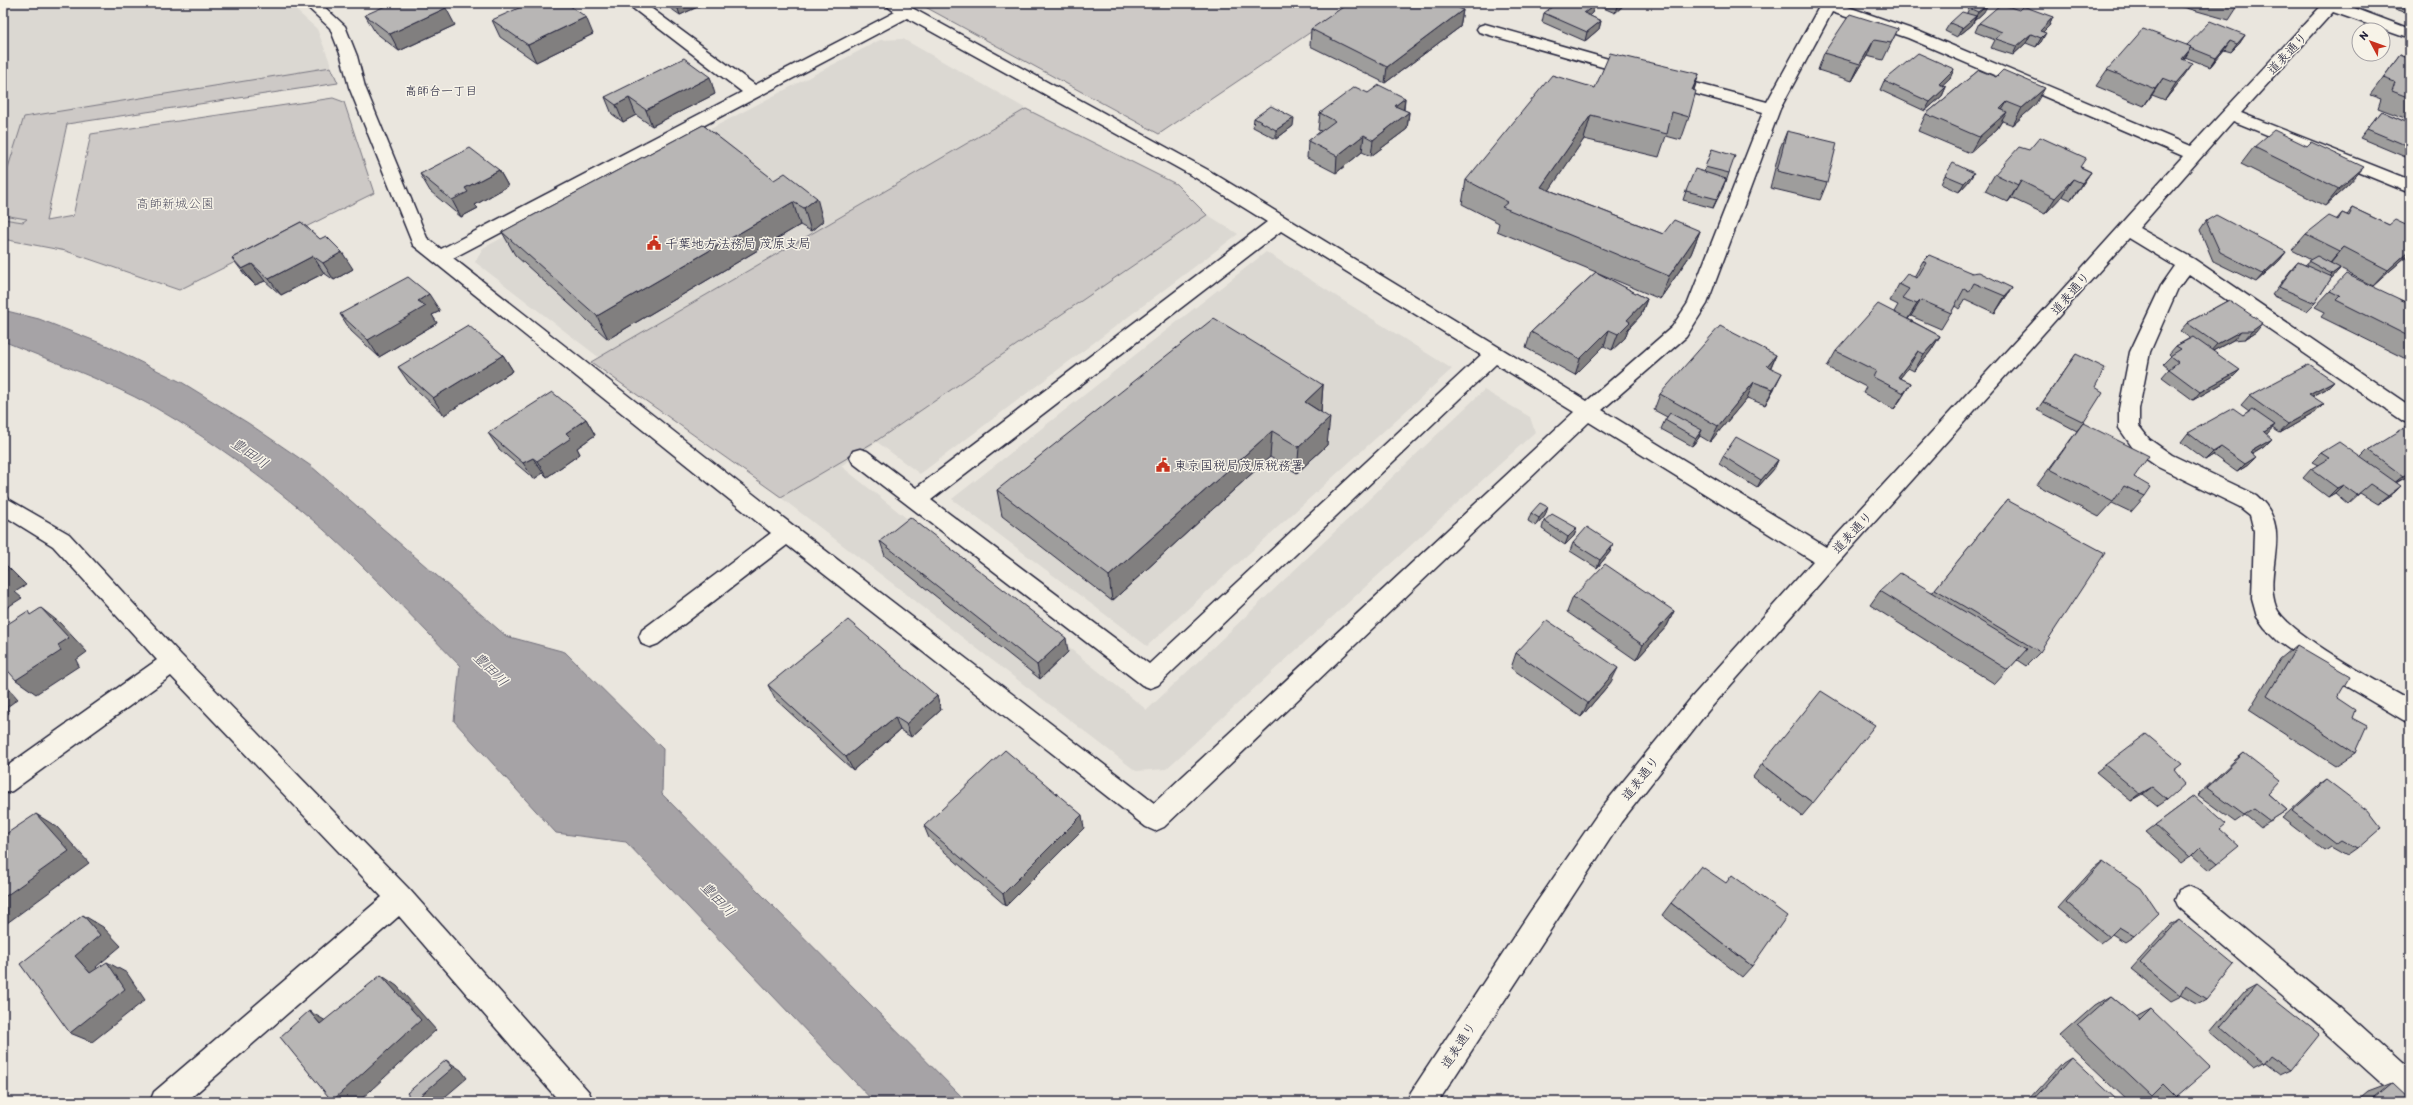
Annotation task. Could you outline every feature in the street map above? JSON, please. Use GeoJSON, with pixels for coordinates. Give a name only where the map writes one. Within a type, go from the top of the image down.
{"type":"FeatureCollection","features":[{"type":"Feature","properties":{"kind":"street"},"geometry":{"type":"LineString","coordinates":[[311,3],[337,26],[349,56],[357,87],[419,241],[438,258],[788,533],[1155,819],[1587,412],[1679,332],[1697,304],[1744,188],[1772,109],[1825,4],[1914,35],[2194,154]]}},
{"type":"Feature","properties":{"kind":"street"},"geometry":{"type":"LineString","coordinates":[[634,3],[756,92]]}},
{"type":"Feature","properties":{"kind":"street"},"geometry":{"type":"LineString","coordinates":[[891,3],[1202,174],[1493,355],[1828,559]]}},
{"type":"Feature","properties":{"kind":"street"},"geometry":{"type":"LineString","coordinates":[[2332,4],[2410,34]]}},
{"type":"Feature","properties":{"kind":"street","name":"道表通り"},"geometry":{"type":"LineString","coordinates":[[1421,1102],[1538,921],[1612,814],[1700,704],[1828,559],[2052,315],[2230,114],[2332,4]]}},
{"type":"Feature","properties":{"kind":"street"},"geometry":{"type":"LineString","coordinates":[[438,258],[907,12]]}},
{"type":"Feature","properties":{"kind":"street"},"geometry":{"type":"LineString","coordinates":[[1485,29],[1516,40],[1772,109]]}},
{"type":"Feature","properties":{"kind":"street"},"geometry":{"type":"LineString","coordinates":[[2230,114],[2410,187]]}},
{"type":"Feature","properties":{"kind":"street"},"geometry":{"type":"LineString","coordinates":[[916,500],[1280,222]]}},
{"type":"Feature","properties":{"kind":"street"},"geometry":{"type":"LineString","coordinates":[[2127,229],[2187,263],[2410,416]]}},
{"type":"Feature","properties":{"kind":"street"},"geometry":{"type":"LineString","coordinates":[[2187,263],[2170,286],[2140,352],[2129,409],[2128,428],[2142,444],[2165,461],[2248,501],[2259,511],[2264,522],[2263,590],[2265,611],[2282,631],[2306,648],[2410,713]]}},
{"type":"Feature","properties":{"kind":"street"},"geometry":{"type":"LineString","coordinates":[[860,457],[1150,678],[1493,355]]}},
{"type":"Feature","properties":{"kind":"street"},"geometry":{"type":"LineString","coordinates":[[3,504],[61,540],[173,662],[400,898],[578,1102]]}},
{"type":"Feature","properties":{"kind":"street"},"geometry":{"type":"LineString","coordinates":[[650,637],[788,533]]}},
{"type":"Feature","properties":{"kind":"street"},"geometry":{"type":"LineString","coordinates":[[3,783],[173,662]]}},
{"type":"Feature","properties":{"kind":"street"},"geometry":{"type":"LineString","coordinates":[[164,1102],[400,898]]}},
{"type":"Feature","properties":{"kind":"street"},"geometry":{"type":"LineString","coordinates":[[2188,899],[2329,1017],[2410,1090]]}},
{"type":"Feature","properties":{"kind":"shaded area"},"geometry":{"type":"Polygon","coordinates":[[[3,3],[288,3],[317,29],[338,83],[67,124],[46,221],[3,239],[3,3]]]}},
{"type":"Feature","properties":{"kind":"shaded area"},"geometry":{"type":"Polygon","coordinates":[[[903,39],[1164,187],[1238,234],[920,474],[877,442],[841,466],[1147,710],[1484,390],[1530,417],[1535,432],[1166,769],[1136,771],[475,262],[483,248],[880,40],[903,39]]]}},
{"type":"Feature","properties":{"kind":"shaded area"},"geometry":{"type":"Polygon","coordinates":[[[1266,252],[1452,369],[1147,646],[952,499],[1266,252]]]}},
{"type":"Feature","properties":{"kind":"green space"},"geometry":{"type":"Polygon","coordinates":[[[918,3],[1354,3],[1159,134],[918,3]]]}},
{"type":"Feature","properties":{"kind":"green space","name":"高師新城公園"},"geometry":{"type":"Polygon","coordinates":[[[331,67],[338,83],[67,124],[46,221],[73,216],[91,134],[333,98],[344,102],[374,193],[179,290],[66,251],[3,239],[3,219],[23,222],[27,219],[3,215],[3,177],[5,177],[24,117],[331,67]]]}},
{"type":"Feature","properties":{"kind":"green space"},"geometry":{"type":"Polygon","coordinates":[[[1026,109],[1176,184],[1207,215],[876,441],[781,497],[591,362],[1026,109]]]}},
{"type":"Feature","properties":{"kind":"water","name":"豊田川"},"geometry":{"type":"Polygon","coordinates":[[[3,310],[39,319],[108,346],[183,383],[248,423],[311,466],[506,636],[565,652],[663,749],[662,794],[967,1102],[874,1102],[626,842],[556,833],[454,721],[460,666],[333,538],[290,501],[245,466],[176,420],[113,386],[3,341],[3,310]]]}},
{"type":"Feature","properties":{"kind":"building"},"geometry":{"type":"Polygon","coordinates":[[[392,3],[439,3],[446,8],[390,34],[365,15],[392,3]]]}},
{"type":"Feature","properties":{"kind":"building"},"geometry":{"type":"Polygon","coordinates":[[[530,3],[566,3],[586,17],[528,45],[492,20],[530,3]]]}},
{"type":"Feature","properties":{"kind":"building"},"geometry":{"type":"Polygon","coordinates":[[[1349,3],[1448,3],[1463,10],[1387,67],[1311,29],[1349,3]]]}},
{"type":"Feature","properties":{"kind":"building"},"geometry":{"type":"Polygon","coordinates":[[[1557,3],[1590,3],[1595,5],[1584,13],[1601,21],[1587,32],[1544,13],[1557,3]]]}},
{"type":"Feature","properties":{"kind":"building"},"geometry":{"type":"Polygon","coordinates":[[[1975,3],[1988,4],[1978,12],[1969,8],[1975,3]]]}},
{"type":"Feature","properties":{"kind":"building"},"geometry":{"type":"Polygon","coordinates":[[[2001,4],[2019,10],[2023,6],[2053,17],[2040,31],[2046,33],[2041,38],[2031,34],[2017,46],[1996,39],[2002,32],[1979,23],[2001,4]]]}},
{"type":"Feature","properties":{"kind":"building"},"geometry":{"type":"Polygon","coordinates":[[[1962,12],[1976,16],[1962,28],[1950,23],[1962,12]]]}},
{"type":"Feature","properties":{"kind":"building"},"geometry":{"type":"Polygon","coordinates":[[[1850,14],[1898,29],[1891,43],[1874,40],[1860,64],[1824,53],[1850,14]]]}},
{"type":"Feature","properties":{"kind":"building"},"geometry":{"type":"Polygon","coordinates":[[[2210,21],[2245,35],[2237,44],[2230,41],[2216,58],[2187,45],[2210,21]]]}},
{"type":"Feature","properties":{"kind":"building"},"geometry":{"type":"Polygon","coordinates":[[[2143,29],[2192,47],[2182,59],[2193,63],[2176,83],[2163,78],[2155,89],[2107,70],[2143,29]]]}},
{"type":"Feature","properties":{"kind":"building"},"geometry":{"type":"Polygon","coordinates":[[[1610,53],[1699,74],[1692,90],[1696,91],[1689,117],[1672,112],[1667,134],[1591,115],[1541,187],[1663,234],[1674,220],[1700,231],[1669,276],[1502,207],[1508,202],[1466,180],[1552,75],[1595,88],[1610,53]]]}},
{"type":"Feature","properties":{"kind":"building"},"geometry":{"type":"Polygon","coordinates":[[[1918,53],[1954,69],[1939,84],[1946,87],[1930,102],[1884,81],[1918,53]]]}},
{"type":"Feature","properties":{"kind":"building"},"geometry":{"type":"Polygon","coordinates":[[[2400,55],[2410,59],[2410,98],[2392,91],[2395,82],[2383,78],[2400,55]]]}},
{"type":"Feature","properties":{"kind":"building"},"geometry":{"type":"Polygon","coordinates":[[[684,58],[710,77],[646,110],[629,98],[616,105],[605,97],[684,58]]]}},
{"type":"Feature","properties":{"kind":"building"},"geometry":{"type":"Polygon","coordinates":[[[1979,70],[1996,77],[2003,70],[2045,88],[2022,108],[2007,102],[2000,109],[2007,112],[1979,137],[1926,114],[1979,70]]]}},
{"type":"Feature","properties":{"kind":"building"},"geometry":{"type":"Polygon","coordinates":[[[1379,85],[1405,98],[1395,106],[1409,112],[1373,140],[1364,135],[1337,156],[1308,141],[1335,121],[1320,113],[1355,87],[1368,93],[1379,85]]]}},
{"type":"Feature","properties":{"kind":"building"},"geometry":{"type":"Polygon","coordinates":[[[1271,106],[1294,118],[1276,130],[1254,118],[1271,106]]]}},
{"type":"Feature","properties":{"kind":"building"},"geometry":{"type":"Polygon","coordinates":[[[2381,111],[2410,124],[2410,147],[2367,129],[2381,111]]]}},
{"type":"Feature","properties":{"kind":"building","name":"千葉地方法務局 茂原支局"},"geometry":{"type":"Polygon","coordinates":[[[703,125],[774,180],[785,173],[817,198],[804,208],[793,202],[597,316],[502,232],[703,125]]]}},
{"type":"Feature","properties":{"kind":"building"},"geometry":{"type":"Polygon","coordinates":[[[2274,130],[2307,146],[2311,142],[2364,167],[2339,189],[2254,147],[2274,130]]]}},
{"type":"Feature","properties":{"kind":"building"},"geometry":{"type":"Polygon","coordinates":[[[1787,131],[1837,143],[1827,183],[1777,171],[1787,131]]]}},
{"type":"Feature","properties":{"kind":"building"},"geometry":{"type":"Polygon","coordinates":[[[2040,137],[2086,158],[2080,167],[2091,172],[2082,183],[2073,179],[2055,198],[2021,181],[2018,185],[1995,174],[2019,147],[2029,150],[2040,137]]]}},
{"type":"Feature","properties":{"kind":"building"},"geometry":{"type":"Polygon","coordinates":[[[470,148],[499,170],[465,188],[468,192],[452,200],[420,174],[470,148]]]}},
{"type":"Feature","properties":{"kind":"building"},"geometry":{"type":"Polygon","coordinates":[[[1712,149],[1735,156],[1729,173],[1705,167],[1712,149]]]}},
{"type":"Feature","properties":{"kind":"building"},"geometry":{"type":"Polygon","coordinates":[[[1953,163],[1974,173],[1964,183],[1945,175],[1953,163]]]}},
{"type":"Feature","properties":{"kind":"building"},"geometry":{"type":"Polygon","coordinates":[[[1695,169],[1726,179],[1717,199],[1686,191],[1695,169]]]}},
{"type":"Feature","properties":{"kind":"building"},"geometry":{"type":"Polygon","coordinates":[[[2353,208],[2389,225],[2395,220],[2410,227],[2410,250],[2388,270],[2344,247],[2340,251],[2306,234],[2329,216],[2338,220],[2342,213],[2349,216],[2353,208]]]}},
{"type":"Feature","properties":{"kind":"building"},"geometry":{"type":"Polygon","coordinates":[[[2216,215],[2286,252],[2263,274],[2220,252],[2206,221],[2216,215]]]}},
{"type":"Feature","properties":{"kind":"building"},"geometry":{"type":"Polygon","coordinates":[[[301,222],[320,239],[326,236],[342,252],[323,263],[313,256],[269,279],[252,264],[242,269],[232,258],[301,222]]]}},
{"type":"Feature","properties":{"kind":"building"},"geometry":{"type":"Polygon","coordinates":[[[1929,255],[1972,273],[1979,272],[2012,288],[2005,296],[1974,283],[1969,292],[1964,289],[1951,313],[1921,300],[1917,304],[1902,298],[1909,289],[1899,284],[1907,274],[1917,278],[1926,263],[1923,261],[1929,255]]]}},
{"type":"Feature","properties":{"kind":"building"},"geometry":{"type":"Polygon","coordinates":[[[2317,256],[2340,268],[2332,274],[2308,261],[2317,256]]]}},
{"type":"Feature","properties":{"kind":"building"},"geometry":{"type":"Polygon","coordinates":[[[2298,262],[2332,277],[2315,303],[2279,287],[2298,262]]]}},
{"type":"Feature","properties":{"kind":"building"},"geometry":{"type":"Polygon","coordinates":[[[1596,272],[1647,299],[1627,320],[1630,322],[1618,334],[1609,330],[1580,359],[1531,332],[1596,272]]]}},
{"type":"Feature","properties":{"kind":"building"},"geometry":{"type":"Polygon","coordinates":[[[2346,274],[2410,304],[2410,337],[2336,300],[2340,296],[2330,291],[2346,274]]]}},
{"type":"Feature","properties":{"kind":"building"},"geometry":{"type":"Polygon","coordinates":[[[408,277],[429,294],[418,301],[426,306],[368,340],[340,314],[408,277]]]}},
{"type":"Feature","properties":{"kind":"building"},"geometry":{"type":"Polygon","coordinates":[[[2229,300],[2263,323],[2252,331],[2241,331],[2217,344],[2187,323],[2229,300]]]}},
{"type":"Feature","properties":{"kind":"building"},"geometry":{"type":"Polygon","coordinates":[[[1878,304],[1940,336],[1924,354],[1918,351],[1898,377],[1911,383],[1904,393],[1873,377],[1876,371],[1836,351],[1878,304]]]}},
{"type":"Feature","properties":{"kind":"building","name":"東京国税局茂原税務署"},"geometry":{"type":"Polygon","coordinates":[[[1214,318],[1323,385],[1305,402],[1330,418],[1299,447],[1272,431],[1109,576],[997,490],[1214,318]]]}},
{"type":"Feature","properties":{"kind":"building"},"geometry":{"type":"Polygon","coordinates":[[[468,325],[503,355],[433,398],[398,367],[468,325]]]}},
{"type":"Feature","properties":{"kind":"building"},"geometry":{"type":"Polygon","coordinates":[[[1720,326],[1776,355],[1767,366],[1782,373],[1773,389],[1754,382],[1718,426],[1660,394],[1720,326]]]}},
{"type":"Feature","properties":{"kind":"building"},"geometry":{"type":"Polygon","coordinates":[[[2193,337],[2240,370],[2200,392],[2169,369],[2178,362],[2170,356],[2181,349],[2176,346],[2193,337]]]}},
{"type":"Feature","properties":{"kind":"building"},"geometry":{"type":"Polygon","coordinates":[[[2076,354],[2105,368],[2095,387],[2103,392],[2084,422],[2043,402],[2076,354]]]}},
{"type":"Feature","properties":{"kind":"building"},"geometry":{"type":"Polygon","coordinates":[[[2309,364],[2334,381],[2309,394],[2324,404],[2288,424],[2249,396],[2309,364]]]}},
{"type":"Feature","properties":{"kind":"building"},"geometry":{"type":"Polygon","coordinates":[[[552,392],[586,419],[566,433],[571,438],[537,461],[533,458],[523,463],[488,433],[552,392]]]}},
{"type":"Feature","properties":{"kind":"building"},"geometry":{"type":"Polygon","coordinates":[[[2233,408],[2243,415],[2252,409],[2275,425],[2264,432],[2272,439],[2250,452],[2256,457],[2245,464],[2221,447],[2213,452],[2188,433],[2233,408]]]}},
{"type":"Feature","properties":{"kind":"building"},"geometry":{"type":"Polygon","coordinates":[[[1670,413],[1702,430],[1696,438],[1665,420],[1670,413]]]}},
{"type":"Feature","properties":{"kind":"building"},"geometry":{"type":"Polygon","coordinates":[[[2083,423],[2149,456],[2134,477],[2151,487],[2145,496],[2124,486],[2113,502],[2050,469],[2083,423]]]}},
{"type":"Feature","properties":{"kind":"building"},"geometry":{"type":"Polygon","coordinates":[[[2409,425],[2410,472],[2403,476],[2368,450],[2409,425]]]}},
{"type":"Feature","properties":{"kind":"building"},"geometry":{"type":"Polygon","coordinates":[[[1736,437],[1778,460],[1761,480],[1723,456],[1736,437]]]}},
{"type":"Feature","properties":{"kind":"building"},"geometry":{"type":"Polygon","coordinates":[[[2339,442],[2401,486],[2388,496],[2370,484],[2357,495],[2343,485],[2337,488],[2311,469],[2329,458],[2321,453],[2339,442]]]}},
{"type":"Feature","properties":{"kind":"building"},"geometry":{"type":"Polygon","coordinates":[[[2007,500],[2105,553],[2040,652],[1935,589],[2007,500]]]}},
{"type":"Feature","properties":{"kind":"building"},"geometry":{"type":"Polygon","coordinates":[[[1540,503],[1548,507],[1539,518],[1531,513],[1540,503]]]}},
{"type":"Feature","properties":{"kind":"building"},"geometry":{"type":"Polygon","coordinates":[[[1552,514],[1577,528],[1568,537],[1544,521],[1552,514]]]}},
{"type":"Feature","properties":{"kind":"building"},"geometry":{"type":"Polygon","coordinates":[[[910,517],[1066,638],[1037,665],[880,541],[910,517]]]}},
{"type":"Feature","properties":{"kind":"building"},"geometry":{"type":"Polygon","coordinates":[[[1587,527],[1613,544],[1600,560],[1573,543],[1587,527]]]}},
{"type":"Feature","properties":{"kind":"building"},"geometry":{"type":"Polygon","coordinates":[[[1605,564],[1674,611],[1643,645],[1573,597],[1605,564]]]}},
{"type":"Feature","properties":{"kind":"building"},"geometry":{"type":"Polygon","coordinates":[[[3,566],[7,570],[3,573],[3,566]]]}},
{"type":"Feature","properties":{"kind":"building"},"geometry":{"type":"Polygon","coordinates":[[[1900,573],[2027,649],[2008,670],[1880,591],[1900,573]]]}},
{"type":"Feature","properties":{"kind":"building"},"geometry":{"type":"Polygon","coordinates":[[[41,608],[69,638],[58,645],[61,651],[16,680],[3,665],[3,627],[28,611],[30,615],[41,608]]]}},
{"type":"Feature","properties":{"kind":"building"},"geometry":{"type":"Polygon","coordinates":[[[848,620],[937,696],[906,724],[895,717],[846,757],[768,685],[848,620]]]}},
{"type":"Feature","properties":{"kind":"building"},"geometry":{"type":"Polygon","coordinates":[[[1547,620],[1618,668],[1588,703],[1516,653],[1547,620]]]}},
{"type":"Feature","properties":{"kind":"building"},"geometry":{"type":"Polygon","coordinates":[[[2297,645],[2350,676],[2337,698],[2355,710],[2352,718],[2367,726],[2355,753],[2267,696],[2297,645]]]}},
{"type":"Feature","properties":{"kind":"building"},"geometry":{"type":"Polygon","coordinates":[[[1821,691],[1875,725],[1813,803],[1762,764],[1821,691]]]}},
{"type":"Feature","properties":{"kind":"building"},"geometry":{"type":"Polygon","coordinates":[[[2146,734],[2182,764],[2174,770],[2185,784],[2167,800],[2152,787],[2140,794],[2105,765],[2146,734]]]}},
{"type":"Feature","properties":{"kind":"building"},"geometry":{"type":"Polygon","coordinates":[[[1005,750],[1082,815],[1003,894],[924,826],[1005,750]]]}},
{"type":"Feature","properties":{"kind":"building"},"geometry":{"type":"Polygon","coordinates":[[[2244,753],[2280,781],[2268,794],[2287,810],[2270,821],[2254,809],[2244,815],[2207,788],[2244,753]]]}},
{"type":"Feature","properties":{"kind":"building"},"geometry":{"type":"Polygon","coordinates":[[[2327,780],[2368,811],[2381,828],[2357,849],[2341,840],[2335,844],[2292,811],[2327,780]]]}},
{"type":"Feature","properties":{"kind":"building"},"geometry":{"type":"Polygon","coordinates":[[[2194,796],[2226,824],[2220,829],[2239,846],[2218,863],[2200,847],[2190,857],[2155,825],[2194,796]]]}},
{"type":"Feature","properties":{"kind":"building"},"geometry":{"type":"Polygon","coordinates":[[[36,814],[69,851],[3,898],[3,836],[36,814]]]}},
{"type":"Feature","properties":{"kind":"building"},"geometry":{"type":"Polygon","coordinates":[[[2103,861],[2141,888],[2158,913],[2134,936],[2119,927],[2109,937],[2066,902],[2103,861]]]}},
{"type":"Feature","properties":{"kind":"building"},"geometry":{"type":"Polygon","coordinates":[[[1701,866],[1726,883],[1732,875],[1787,916],[1752,966],[1671,903],[1701,866]]]}},
{"type":"Feature","properties":{"kind":"building"},"geometry":{"type":"Polygon","coordinates":[[[83,915],[100,935],[75,956],[90,973],[107,962],[125,989],[70,1033],[20,964],[83,915]]]}},
{"type":"Feature","properties":{"kind":"building"},"geometry":{"type":"Polygon","coordinates":[[[2179,920],[2234,965],[2206,999],[2186,986],[2181,996],[2140,963],[2179,920]]]}},
{"type":"Feature","properties":{"kind":"building"},"geometry":{"type":"Polygon","coordinates":[[[381,975],[421,1020],[332,1101],[280,1037],[309,1011],[320,1024],[381,975]]]}},
{"type":"Feature","properties":{"kind":"building"},"geometry":{"type":"Polygon","coordinates":[[[2256,985],[2319,1035],[2291,1070],[2270,1055],[2263,1064],[2220,1027],[2256,985]]]}},
{"type":"Feature","properties":{"kind":"building"},"geometry":{"type":"Polygon","coordinates":[[[2111,996],[2140,1020],[2151,1009],[2211,1067],[2176,1097],[2163,1084],[2151,1096],[2077,1026],[2111,996]]]}},
{"type":"Feature","properties":{"kind":"building"},"geometry":{"type":"Polygon","coordinates":[[[2071,1057],[2117,1100],[2114,1102],[2030,1102],[2071,1057]]]}},
{"type":"Feature","properties":{"kind":"building"},"geometry":{"type":"Polygon","coordinates":[[[446,1060],[453,1068],[413,1102],[407,1093],[446,1060]]]}},
{"type":"Feature","properties":{"kind":"building"},"geometry":{"type":"Polygon","coordinates":[[[2393,1083],[2410,1099],[2410,1102],[2370,1102],[2393,1083]]]}},
{"type":"Feature","properties":{"kind":"place","name":"千葉地方法務局 茂原支局"},"geometry":{"type":"Point","coordinates":[654,243]}},
{"type":"Feature","properties":{"kind":"place","name":"東京国税局茂原税務署"},"geometry":{"type":"Point","coordinates":[1163,465]}},
{"type":"Feature","properties":{"kind":"district","name":"高師台一丁目"},"geometry":{"type":"Point","coordinates":[441,91]}}]}
